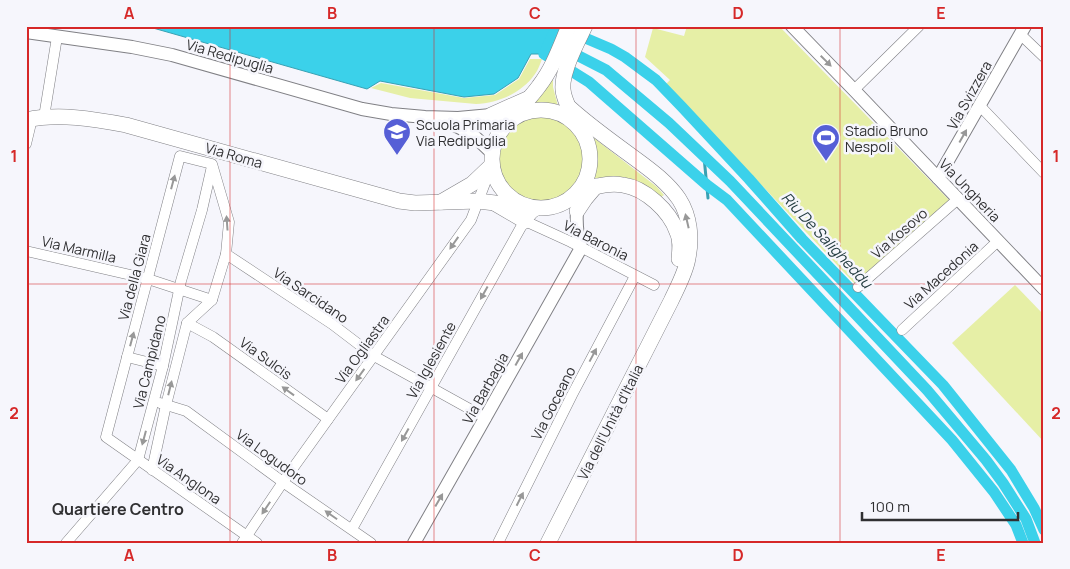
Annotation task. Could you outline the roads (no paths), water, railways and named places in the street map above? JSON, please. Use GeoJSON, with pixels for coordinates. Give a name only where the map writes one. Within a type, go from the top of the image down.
{"type":"FeatureCollection","features":[{"type":"Feature","properties":{"kind":"main road"},"geometry":{"type":"LineString","coordinates":[[558,71],[564,95],[570,108],[582,124],[591,157],[590,170],[578,192],[567,202],[539,209],[520,204],[511,199],[498,184],[487,159],[499,133],[506,124],[539,87],[558,71],[577,27]]}},
{"type":"Feature","properties":{"kind":"main road"},"geometry":{"type":"LineString","coordinates":[[491,115],[529,98]]}},
{"type":"Feature","properties":{"kind":"main road"},"geometry":{"type":"LineString","coordinates":[[514,117],[529,111],[546,110],[556,112],[582,124]]}},
{"type":"Feature","properties":{"kind":"main road","name":"Via Roma"},"geometry":{"type":"LineString","coordinates":[[34,119],[55,116],[126,125],[214,157],[399,201],[415,203],[478,201],[520,204]]}},
{"type":"Feature","properties":{"kind":"main road","name":"Via dell'Unità d'Italia"},"geometry":{"type":"LineString","coordinates":[[548,543],[671,301],[688,261],[690,246],[689,226],[685,212],[680,199],[669,186],[632,156],[582,124]]}},
{"type":"Feature","properties":{"kind":"main road","name":"Via Roma"},"geometry":{"type":"LineString","coordinates":[[440,202],[472,184],[487,159]]}},
{"type":"Feature","properties":{"kind":"main road","name":"Via dell'Unità d'Italia"},"geometry":{"type":"LineString","coordinates":[[578,192],[597,186],[624,185],[648,196],[667,213],[678,233],[680,247],[671,301]]}},
{"type":"Feature","properties":{"kind":"main road"},"geometry":{"type":"LineString","coordinates":[[577,211],[597,186]]}},
{"type":"Feature","properties":{"kind":"main road"},"geometry":{"type":"LineString","coordinates":[[577,211],[578,192]]}},
{"type":"Feature","properties":{"kind":"main road"},"geometry":{"type":"LineString","coordinates":[[495,203],[525,221]]}},
{"type":"Feature","properties":{"kind":"street"},"geometry":{"type":"LineString","coordinates":[[854,90],[920,26]]}},
{"type":"Feature","properties":{"kind":"street","name":"Via Ungheria"},"geometry":{"type":"LineString","coordinates":[[797,28],[1044,289]]}},
{"type":"Feature","properties":{"kind":"street"},"geometry":{"type":"LineString","coordinates":[[1023,31],[1044,57]]}},
{"type":"Feature","properties":{"kind":"street","name":"Via Svizzera"},"geometry":{"type":"LineString","coordinates":[[938,178],[1023,31]]}},
{"type":"Feature","properties":{"kind":"street","name":"Via Redipuglia"},"geometry":{"type":"LineString","coordinates":[[26,32],[172,55],[362,109],[424,117],[458,118],[491,115],[514,117]]}},
{"type":"Feature","properties":{"kind":"street"},"geometry":{"type":"LineString","coordinates":[[26,144],[57,37]]}},
{"type":"Feature","properties":{"kind":"street"},"geometry":{"type":"LineString","coordinates":[[980,106],[1044,173]]}},
{"type":"Feature","properties":{"kind":"street","name":"Via Redipuglia"},"geometry":{"type":"LineString","coordinates":[[424,117],[454,125],[472,134],[487,159]]}},
{"type":"Feature","properties":{"kind":"street","name":"Via della Giara"},"geometry":{"type":"LineString","coordinates":[[106,437],[180,156],[214,157]]}},
{"type":"Feature","properties":{"kind":"street"},"geometry":{"type":"LineString","coordinates":[[212,300],[226,254],[229,222],[214,157]]}},
{"type":"Feature","properties":{"kind":"street","name":"Via Campidano"},"geometry":{"type":"LineString","coordinates":[[66,543],[138,460],[163,366],[181,281],[202,210],[214,157]]}},
{"type":"Feature","properties":{"kind":"street","name":"Via Ogliastra"},"geometry":{"type":"LineString","coordinates":[[244,539],[471,220],[478,201],[487,159]]}},
{"type":"Feature","properties":{"kind":"street","name":"Via Kosovo"},"geometry":{"type":"LineString","coordinates":[[858,288],[958,200]]}},
{"type":"Feature","properties":{"kind":"street","name":"Via Iglesiente"},"geometry":{"type":"LineString","coordinates":[[352,529],[525,221],[539,209]]}},
{"type":"Feature","properties":{"kind":"street"},"geometry":{"type":"LineString","coordinates":[[577,211],[577,234],[581,248]]}},
{"type":"Feature","properties":{"kind":"street","name":"Via Baronia"},"geometry":{"type":"LineString","coordinates":[[525,221],[654,285]]}},
{"type":"Feature","properties":{"kind":"street","name":"Via Macedonia"},"geometry":{"type":"LineString","coordinates":[[902,330],[998,242]]}},
{"type":"Feature","properties":{"kind":"street","name":"Via Barbagia"},"geometry":{"type":"LineString","coordinates":[[414,543],[581,248]]}},
{"type":"Feature","properties":{"kind":"street","name":"Via Marmilla"},"geometry":{"type":"LineString","coordinates":[[26,251],[148,279],[212,300]]}},
{"type":"Feature","properties":{"kind":"street","name":"Via Sarcidano"},"geometry":{"type":"LineString","coordinates":[[226,254],[332,324],[374,356],[486,418]]}},
{"type":"Feature","properties":{"kind":"street","name":"Via Goceano"},"geometry":{"type":"LineString","coordinates":[[498,543],[572,395],[635,276]]}},
{"type":"Feature","properties":{"kind":"street","name":"Via Campidano"},"geometry":{"type":"LineString","coordinates":[[152,470],[187,323],[212,300]]}},
{"type":"Feature","properties":{"kind":"street","name":"Via Sulcis"},"geometry":{"type":"LineString","coordinates":[[187,323],[213,337],[328,419]]}},
{"type":"Feature","properties":{"kind":"street"},"geometry":{"type":"LineString","coordinates":[[128,357],[163,366]]}},
{"type":"Feature","properties":{"kind":"street","name":"Via Logudoro"},"geometry":{"type":"LineString","coordinates":[[154,402],[186,411],[371,543]]}},
{"type":"Feature","properties":{"kind":"street","name":"Via Anglona"},"geometry":{"type":"LineString","coordinates":[[106,437],[244,539],[257,543]]}},
{"type":"Feature","properties":{"kind":"water"},"geometry":{"type":"Polygon","coordinates":[[[146,26],[557,26],[544,54],[531,54],[518,78],[494,94],[464,97],[380,81],[367,89],[146,26]]]}},
{"type":"Feature","properties":{"kind":"waterway","name":"Riu De Saligheddu"},"geometry":{"type":"LineString","coordinates":[[1023,543],[1016,525],[994,492],[952,440],[727,200],[707,185],[589,82],[544,54],[557,26],[611,49],[656,80],[749,179],[802,239],[943,385],[1011,470],[1034,508],[1044,530]]}},
{"type":"Feature","properties":{"kind":"waterway","name":"Riu De Saligheddu"},"geometry":{"type":"LineString","coordinates":[[567,50],[606,70],[669,123],[730,181],[927,390],[986,460],[1026,519],[1035,543]]}},
{"type":"Feature","properties":{"kind":"waterway"},"geometry":{"type":"LineString","coordinates":[[704,157],[708,198]]}},
{"type":"Feature","properties":{"kind":"place","name":"Scuola Primaria Via Redipuglia"},"geometry":{"type":"Point","coordinates":[397,156]}},
{"type":"Feature","properties":{"kind":"place","name":"Stadio Bruno Nespoli"},"geometry":{"type":"Point","coordinates":[826,162]}},
{"type":"Feature","properties":{"kind":"district","name":"Quartiere Centro"},"geometry":{"type":"Point","coordinates":[118,509]}}]}
